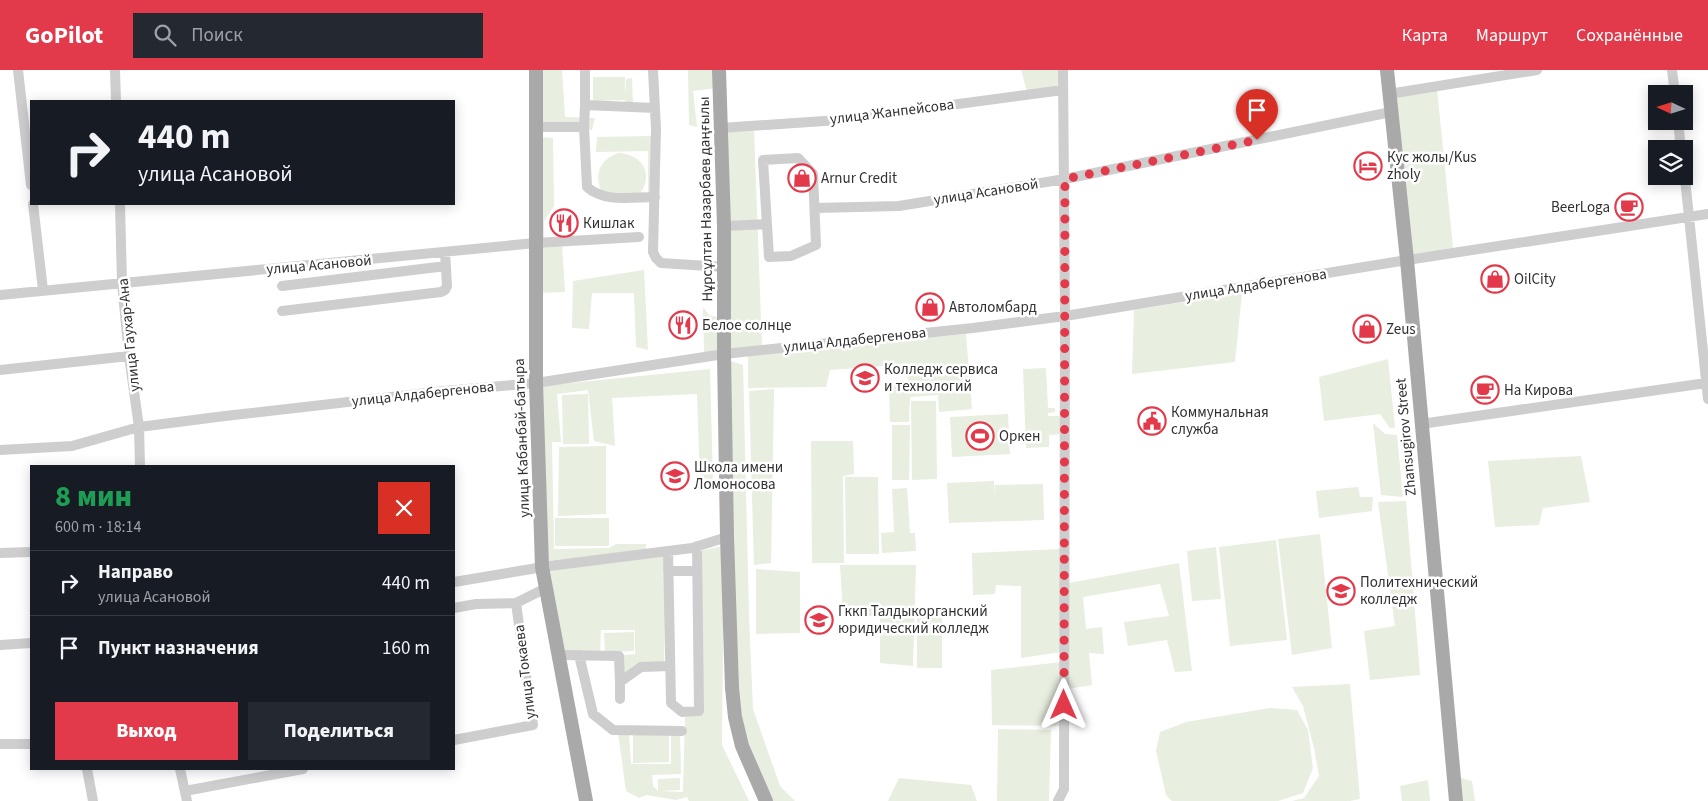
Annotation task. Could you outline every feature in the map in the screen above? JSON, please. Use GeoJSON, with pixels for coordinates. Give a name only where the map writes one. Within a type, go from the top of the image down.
{"type":"FeatureCollection","features":[{"type":"Feature","properties":{"kind":"main road","name":"улица Кабанбай-батыра"},"geometry":{"type":"LineString","coordinates":[[536,70],[536,383],[542,567],[586,801]]}},
{"type":"Feature","properties":{"kind":"main road","name":"Нұрсұлтан Назарбаев даңғылы"},"geometry":{"type":"LineString","coordinates":[[719,70],[724,226],[724,354],[729,649],[736,717],[742,746],[766,801]]}},
{"type":"Feature","properties":{"kind":"main road","name":"Zhansugirov Street"},"geometry":{"type":"LineString","coordinates":[[1387,70],[1407,260],[1456,801]]}},
{"type":"Feature","properties":{"kind":"street"},"geometry":{"type":"LineString","coordinates":[[18,70],[30,176]]}},
{"type":"Feature","properties":{"kind":"street"},"geometry":{"type":"LineString","coordinates":[[115,70],[116,100]]}},
{"type":"Feature","properties":{"kind":"street"},"geometry":{"type":"LineString","coordinates":[[584,70],[587,187],[594,193],[605,197],[655,197]]}},
{"type":"Feature","properties":{"kind":"street"},"geometry":{"type":"LineString","coordinates":[[653,70],[655,108],[653,252],[661,262],[724,267]]}},
{"type":"Feature","properties":{"kind":"street"},"geometry":{"type":"LineString","coordinates":[[1058,801],[1064,789],[1065,179],[1063,70]]}},
{"type":"Feature","properties":{"kind":"street"},"geometry":{"type":"LineString","coordinates":[[1389,94],[1537,70]]}},
{"type":"Feature","properties":{"kind":"street"},"geometry":{"type":"LineString","coordinates":[[1672,70],[1674,85]]}},
{"type":"Feature","properties":{"kind":"street","name":"улица Жанпейсова"},"geometry":{"type":"LineString","coordinates":[[721,128],[839,120],[1063,90]]}},
{"type":"Feature","properties":{"kind":"street"},"geometry":{"type":"LineString","coordinates":[[585,105],[655,108]]}},
{"type":"Feature","properties":{"kind":"street","name":"улица Асановой"},"geometry":{"type":"LineString","coordinates":[[815,208],[899,206],[1065,179],[1391,112]]}},
{"type":"Feature","properties":{"kind":"street"},"geometry":{"type":"LineString","coordinates":[[536,126],[584,127]]}},
{"type":"Feature","properties":{"kind":"street"},"geometry":{"type":"LineString","coordinates":[[798,158],[813,174],[816,245],[791,256],[769,257],[767,224],[764,160],[798,158]]}},
{"type":"Feature","properties":{"kind":"street"},"geometry":{"type":"LineString","coordinates":[[1686,185],[1708,399]]}},
{"type":"Feature","properties":{"kind":"street"},"geometry":{"type":"LineString","coordinates":[[33,205],[43,290]]}},
{"type":"Feature","properties":{"kind":"street","name":"улица Гаухар-Ана"},"geometry":{"type":"LineString","coordinates":[[120,205],[122,283],[129,356],[139,427],[140,465]]}},
{"type":"Feature","properties":{"kind":"street","name":"улица Алдабергенова"},"geometry":{"type":"LineString","coordinates":[[0,450],[72,446],[139,427],[536,383],[724,354],[973,328],[1065,316],[1407,260],[1708,214]]}},
{"type":"Feature","properties":{"kind":"street"},"geometry":{"type":"LineString","coordinates":[[724,226],[767,224]]}},
{"type":"Feature","properties":{"kind":"street","name":"улица Асановой"},"geometry":{"type":"LineString","coordinates":[[0,295],[535,243],[639,237]]}},
{"type":"Feature","properties":{"kind":"street"},"geometry":{"type":"LineString","coordinates":[[282,311],[441,292],[447,286],[445,252]]}},
{"type":"Feature","properties":{"kind":"street"},"geometry":{"type":"LineString","coordinates":[[282,286],[446,266]]}},
{"type":"Feature","properties":{"kind":"street"},"geometry":{"type":"LineString","coordinates":[[0,370],[129,356]]}},
{"type":"Feature","properties":{"kind":"street"},"geometry":{"type":"LineString","coordinates":[[1421,424],[1706,383]]}},
{"type":"Feature","properties":{"kind":"street"},"geometry":{"type":"LineString","coordinates":[[455,582],[542,567],[668,551],[727,538]]}},
{"type":"Feature","properties":{"kind":"street"},"geometry":{"type":"LineString","coordinates":[[668,551],[671,703],[682,712],[699,711],[697,546]]}},
{"type":"Feature","properties":{"kind":"street"},"geometry":{"type":"LineString","coordinates":[[0,553],[30,552]]}},
{"type":"Feature","properties":{"kind":"street"},"geometry":{"type":"LineString","coordinates":[[668,571],[697,571]]}},
{"type":"Feature","properties":{"kind":"street","name":"улица Токаева"},"geometry":{"type":"LineString","coordinates":[[455,740],[533,725],[516,603],[546,588]]}},
{"type":"Feature","properties":{"kind":"street"},"geometry":{"type":"LineString","coordinates":[[455,608],[476,604],[516,603]]}},
{"type":"Feature","properties":{"kind":"street"},"geometry":{"type":"LineString","coordinates":[[0,645],[30,643]]}},
{"type":"Feature","properties":{"kind":"street"},"geometry":{"type":"LineString","coordinates":[[559,655],[619,656],[620,699]]}},
{"type":"Feature","properties":{"kind":"street"},"geometry":{"type":"LineString","coordinates":[[579,655],[593,714],[613,730],[682,731]]}},
{"type":"Feature","properties":{"kind":"street"},"geometry":{"type":"LineString","coordinates":[[620,682],[641,667],[670,666]]}},
{"type":"Feature","properties":{"kind":"street"},"geometry":{"type":"LineString","coordinates":[[0,744],[30,744]]}},
{"type":"Feature","properties":{"kind":"street"},"geometry":{"type":"LineString","coordinates":[[87,770],[93,801]]}},
{"type":"Feature","properties":{"kind":"street"},"geometry":{"type":"LineString","coordinates":[[180,770],[186,796],[298,770]]}},
{"type":"Feature","properties":{"kind":"shaded area"},"geometry":{"type":"Polygon","coordinates":[[[539,70],[562,70],[565,117],[595,118],[592,130],[539,132],[539,70]]]}},
{"type":"Feature","properties":{"kind":"shaded area"},"geometry":{"type":"Polygon","coordinates":[[[688,70],[717,70],[717,88],[693,91],[697,127],[689,125],[688,70]]]}},
{"type":"Feature","properties":{"kind":"shaded area"},"geometry":{"type":"Polygon","coordinates":[[[1021,70],[1060,70],[1060,87],[1027,91],[1021,70]]]}},
{"type":"Feature","properties":{"kind":"shaded area"},"geometry":{"type":"Polygon","coordinates":[[[593,77],[625,77],[625,96],[626,79],[632,78],[633,105],[625,104],[625,100],[593,101],[593,77]]]}},
{"type":"Feature","properties":{"kind":"shaded area"},"geometry":{"type":"Polygon","coordinates":[[[1437,89],[1453,248],[1411,254],[1394,97],[1437,89]]]}},
{"type":"Feature","properties":{"kind":"shaded area"},"geometry":{"type":"Polygon","coordinates":[[[754,129],[762,347],[729,350],[725,132],[754,129]]]}},
{"type":"Feature","properties":{"kind":"shaded area"},"geometry":{"type":"Polygon","coordinates":[[[653,136],[659,149],[648,200],[648,151],[596,152],[597,137],[653,136]]]}},
{"type":"Feature","properties":{"kind":"shaded area"},"geometry":{"type":"Polygon","coordinates":[[[539,137],[553,138],[554,206],[544,221],[544,238],[538,238],[539,137]]]}},
{"type":"Feature","properties":{"kind":"shaded area"},"geometry":{"type":"Polygon","coordinates":[[[618,153],[627,154],[635,158],[641,162],[644,168],[645,182],[637,197],[601,191],[598,178],[600,168],[607,159],[618,153]]]}},
{"type":"Feature","properties":{"kind":"shaded area"},"geometry":{"type":"Polygon","coordinates":[[[562,245],[565,292],[537,293],[538,247],[562,245]]]}},
{"type":"Feature","properties":{"kind":"shaded area"},"geometry":{"type":"Polygon","coordinates":[[[644,270],[648,350],[636,347],[634,293],[592,293],[589,329],[572,328],[573,281],[644,270]]]}},
{"type":"Feature","properties":{"kind":"shaded area"},"geometry":{"type":"Polygon","coordinates":[[[1242,293],[1235,362],[1132,374],[1134,310],[1242,293]]]}},
{"type":"Feature","properties":{"kind":"shaded area"},"geometry":{"type":"Polygon","coordinates":[[[703,307],[709,315],[720,318],[721,352],[704,354],[703,307]]]}},
{"type":"Feature","properties":{"kind":"shaded area"},"geometry":{"type":"Polygon","coordinates":[[[966,334],[972,409],[939,412],[938,395],[910,397],[909,422],[890,422],[889,387],[908,383],[907,364],[830,370],[826,387],[748,388],[748,354],[966,334]]]}},
{"type":"Feature","properties":{"kind":"shaded area"},"geometry":{"type":"Polygon","coordinates":[[[1388,359],[1395,428],[1390,428],[1380,414],[1324,421],[1319,377],[1388,359]]]}},
{"type":"Feature","properties":{"kind":"shaded area"},"geometry":{"type":"Polygon","coordinates":[[[728,360],[743,365],[753,709],[780,786],[795,801],[772,801],[746,748],[730,661],[728,360]]]}},
{"type":"Feature","properties":{"kind":"shaded area","name":"Оркен"},"geometry":{"type":"Polygon","coordinates":[[[1046,368],[1048,408],[1055,408],[1055,412],[1048,413],[1048,416],[1060,416],[1061,434],[1049,435],[1049,447],[1026,448],[1023,369],[1046,368]]]}},
{"type":"Feature","properties":{"kind":"shaded area"},"geometry":{"type":"Polygon","coordinates":[[[710,369],[713,485],[700,482],[697,394],[612,398],[615,446],[594,441],[588,390],[557,394],[561,442],[552,442],[554,549],[609,548],[616,544],[646,544],[646,550],[546,561],[541,386],[710,369]]]}},
{"type":"Feature","properties":{"kind":"shaded area"},"geometry":{"type":"Polygon","coordinates":[[[774,389],[771,563],[754,565],[749,391],[774,389]]]}},
{"type":"Feature","properties":{"kind":"shaded area"},"geometry":{"type":"Polygon","coordinates":[[[588,394],[589,444],[563,444],[562,395],[588,394]]]}},
{"type":"Feature","properties":{"kind":"shaded area"},"geometry":{"type":"Polygon","coordinates":[[[911,401],[936,401],[937,479],[912,480],[911,401]]]}},
{"type":"Feature","properties":{"kind":"shaded area","name":"Оркен"},"geometry":{"type":"Polygon","coordinates":[[[1008,414],[1010,454],[952,457],[950,417],[1008,414]]]}},
{"type":"Feature","properties":{"kind":"shaded area"},"geometry":{"type":"Polygon","coordinates":[[[1373,423],[1385,434],[1397,435],[1403,497],[1381,495],[1373,423]]]}},
{"type":"Feature","properties":{"kind":"shaded area"},"geometry":{"type":"Polygon","coordinates":[[[892,425],[910,425],[909,480],[892,480],[892,425]]]}},
{"type":"Feature","properties":{"kind":"shaded area"},"geometry":{"type":"Polygon","coordinates":[[[811,441],[853,441],[854,474],[843,476],[844,563],[812,563],[811,441]]]}},
{"type":"Feature","properties":{"kind":"shaded area"},"geometry":{"type":"Polygon","coordinates":[[[606,446],[606,514],[558,516],[559,447],[606,446]]]}},
{"type":"Feature","properties":{"kind":"shaded area"},"geometry":{"type":"Polygon","coordinates":[[[1581,456],[1590,502],[1543,508],[1539,525],[1495,527],[1488,461],[1581,456]]]}},
{"type":"Feature","properties":{"kind":"shaded area"},"geometry":{"type":"Polygon","coordinates":[[[845,477],[878,477],[879,554],[846,554],[845,477]]]}},
{"type":"Feature","properties":{"kind":"shaded area"},"geometry":{"type":"Polygon","coordinates":[[[994,481],[995,498],[995,485],[1043,484],[1044,520],[949,523],[947,483],[994,481]]]}},
{"type":"Feature","properties":{"kind":"shaded area"},"geometry":{"type":"Polygon","coordinates":[[[1358,487],[1360,497],[1373,497],[1372,511],[1319,518],[1316,491],[1358,487]]]}},
{"type":"Feature","properties":{"kind":"shaded area"},"geometry":{"type":"Polygon","coordinates":[[[907,488],[910,533],[915,533],[916,551],[882,553],[881,533],[894,532],[892,489],[907,488]]]}},
{"type":"Feature","properties":{"kind":"shaded area"},"geometry":{"type":"Polygon","coordinates":[[[1406,501],[1420,675],[1370,680],[1364,631],[1395,626],[1378,502],[1406,501]]]}},
{"type":"Feature","properties":{"kind":"shaded area"},"geometry":{"type":"Polygon","coordinates":[[[555,518],[609,518],[609,546],[555,546],[555,518]]]}},
{"type":"Feature","properties":{"kind":"shaded area"},"geometry":{"type":"Polygon","coordinates":[[[1320,534],[1332,648],[1292,655],[1278,539],[1320,534]]]}},
{"type":"Feature","properties":{"kind":"shaded area"},"geometry":{"type":"Polygon","coordinates":[[[1276,540],[1287,640],[1230,646],[1219,547],[1276,540]]]}},
{"type":"Feature","properties":{"kind":"shaded area"},"geometry":{"type":"Polygon","coordinates":[[[724,546],[722,745],[749,801],[689,801],[687,797],[676,800],[647,795],[639,798],[626,791],[618,733],[629,733],[631,764],[671,764],[671,733],[680,735],[681,774],[652,775],[653,786],[658,791],[658,779],[680,778],[680,790],[660,791],[683,792],[685,717],[701,714],[699,551],[724,546]]]}},
{"type":"Feature","properties":{"kind":"shaded area"},"geometry":{"type":"Polygon","coordinates":[[[1216,547],[1221,599],[1192,601],[1187,551],[1216,547]]]}},
{"type":"Feature","properties":{"kind":"shaded area"},"geometry":{"type":"Polygon","coordinates":[[[1061,549],[1061,652],[1021,658],[1021,586],[996,585],[995,594],[973,595],[972,553],[1061,549]]]}},
{"type":"Feature","properties":{"kind":"shaded area"},"geometry":{"type":"Polygon","coordinates":[[[666,555],[664,664],[622,674],[623,655],[635,654],[635,630],[601,630],[600,653],[561,652],[547,569],[666,555]]]}},
{"type":"Feature","properties":{"kind":"shaded area"},"geometry":{"type":"Polygon","coordinates":[[[1179,563],[1192,671],[1175,672],[1167,640],[1128,646],[1124,622],[1169,616],[1160,584],[1083,597],[1086,629],[1102,627],[1104,654],[1089,653],[1092,685],[1067,689],[1069,583],[1179,563]]]}},
{"type":"Feature","properties":{"kind":"shaded area"},"geometry":{"type":"Polygon","coordinates":[[[840,565],[916,565],[913,666],[880,663],[880,617],[843,614],[840,565]]]}},
{"type":"Feature","properties":{"kind":"shaded area"},"geometry":{"type":"Polygon","coordinates":[[[756,569],[800,572],[800,633],[756,634],[756,569]]]}},
{"type":"Feature","properties":{"kind":"shaded area"},"geometry":{"type":"Polygon","coordinates":[[[917,611],[942,611],[942,668],[917,668],[917,611]]]}},
{"type":"Feature","properties":{"kind":"shaded area"},"geometry":{"type":"Polygon","coordinates":[[[634,632],[634,651],[605,652],[604,633],[634,632]]]}},
{"type":"Feature","properties":{"kind":"shaded area"},"geometry":{"type":"Polygon","coordinates":[[[1061,662],[1059,726],[992,725],[991,670],[1061,662]]]}},
{"type":"Feature","properties":{"kind":"shaded area"},"geometry":{"type":"Polygon","coordinates":[[[1350,684],[1360,799],[1350,801],[1292,801],[1304,798],[1319,776],[1303,706],[1292,687],[1350,684]]]}},
{"type":"Feature","properties":{"kind":"shaded area"},"geometry":{"type":"Polygon","coordinates":[[[1270,708],[1297,710],[1308,730],[1313,768],[1303,793],[1278,801],[1172,801],[1166,795],[1156,751],[1160,732],[1186,722],[1270,708]]]}},
{"type":"Feature","properties":{"kind":"shaded area"},"geometry":{"type":"Polygon","coordinates":[[[998,729],[1051,730],[1049,801],[997,801],[998,729]]]}},
{"type":"Feature","properties":{"kind":"shaded area"},"geometry":{"type":"Polygon","coordinates":[[[633,734],[669,734],[669,762],[633,763],[633,734]]]}},
{"type":"Feature","properties":{"kind":"shaded area"},"geometry":{"type":"Polygon","coordinates":[[[899,778],[971,785],[977,801],[888,801],[899,778]]]}},
{"type":"Feature","properties":{"kind":"shaded area"},"geometry":{"type":"Polygon","coordinates":[[[1461,778],[1472,781],[1475,801],[1463,801],[1461,778]]]}},
{"type":"Feature","properties":{"kind":"shaded area"},"geometry":{"type":"Polygon","coordinates":[[[1428,780],[1430,801],[1402,801],[1400,786],[1428,780]]]}},
{"type":"Feature","properties":{"kind":"place","name":"Кус жолы/Kus zholy"},"geometry":{"type":"Point","coordinates":[1368,166]}},
{"type":"Feature","properties":{"kind":"place","name":"Arnur Credit"},"geometry":{"type":"Point","coordinates":[802,178]}},
{"type":"Feature","properties":{"kind":"place","name":"BeerLoga"},"geometry":{"type":"Point","coordinates":[1629,207]}},
{"type":"Feature","properties":{"kind":"place","name":"Кишлак"},"geometry":{"type":"Point","coordinates":[564,223]}},
{"type":"Feature","properties":{"kind":"place","name":"OilCity"},"geometry":{"type":"Point","coordinates":[1495,279]}},
{"type":"Feature","properties":{"kind":"place","name":"Автоломбард"},"geometry":{"type":"Point","coordinates":[930,307]}},
{"type":"Feature","properties":{"kind":"place","name":"Белое солнце"},"geometry":{"type":"Point","coordinates":[683,325]}},
{"type":"Feature","properties":{"kind":"place","name":"Zeus"},"geometry":{"type":"Point","coordinates":[1367,329]}},
{"type":"Feature","properties":{"kind":"place","name":"Колледж сервиса и технологий"},"geometry":{"type":"Point","coordinates":[865,378]}},
{"type":"Feature","properties":{"kind":"place","name":"На Кирова"},"geometry":{"type":"Point","coordinates":[1485,390]}},
{"type":"Feature","properties":{"kind":"place","name":"Коммунальная служба"},"geometry":{"type":"Point","coordinates":[1152,421]}},
{"type":"Feature","properties":{"kind":"place","name":"Оркен"},"geometry":{"type":"Point","coordinates":[980,436]}},
{"type":"Feature","properties":{"kind":"place","name":"Школа имени Ломоносова"},"geometry":{"type":"Point","coordinates":[675,476]}},
{"type":"Feature","properties":{"kind":"place","name":"Политехнический колледж"},"geometry":{"type":"Point","coordinates":[1341,591]}},
{"type":"Feature","properties":{"kind":"place","name":"Гккп Талдыкорганский юридический колледж"},"geometry":{"type":"Point","coordinates":[819,620]}},
{"type":"Feature","properties":{"kind":"route"},"geometry":{"type":"LineString","coordinates":[[1064,705],[1065,179],[1257,140]]}}]}
